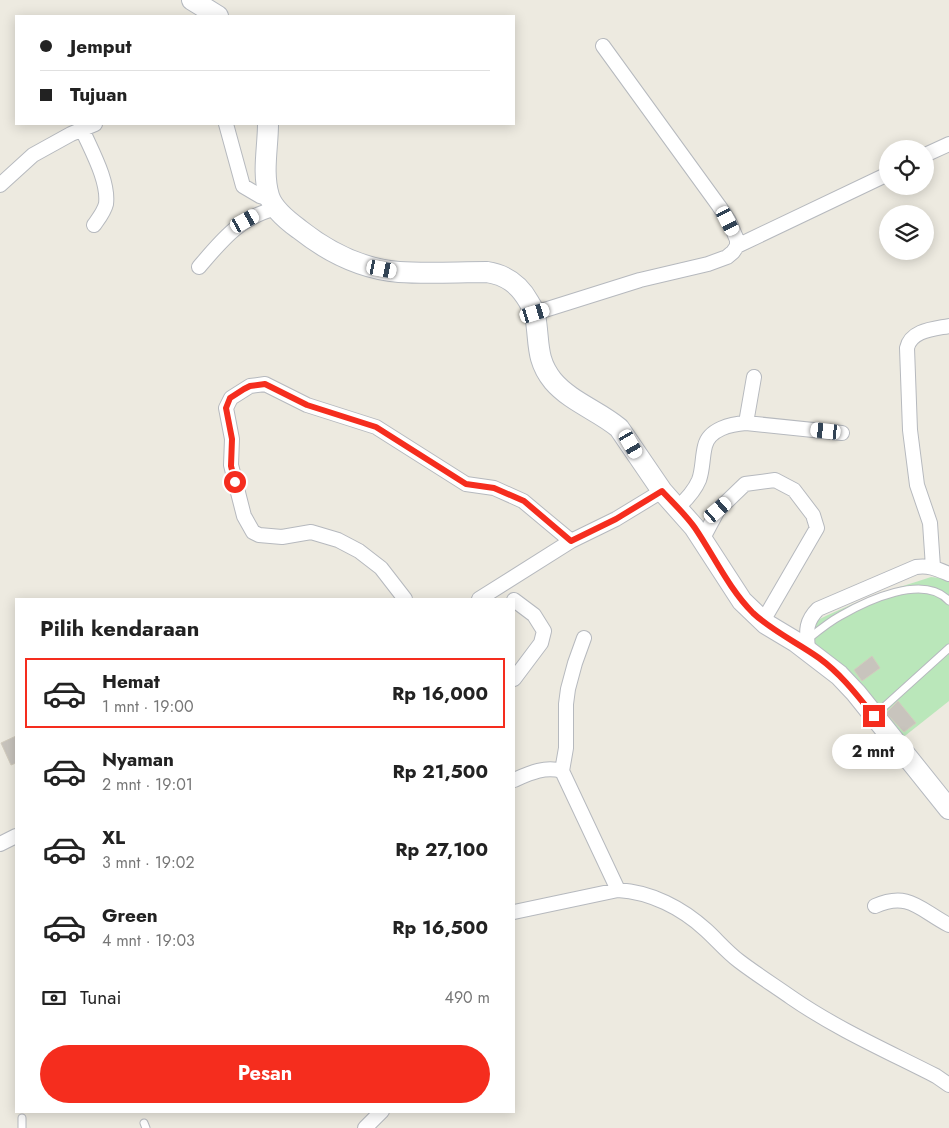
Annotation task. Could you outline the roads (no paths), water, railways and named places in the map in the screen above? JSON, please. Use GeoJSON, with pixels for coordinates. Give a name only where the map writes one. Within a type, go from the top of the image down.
{"type":"FeatureCollection","features":[{"type":"Feature","properties":{"kind":"street"},"geometry":{"type":"LineString","coordinates":[[192,0],[216,15]]}},
{"type":"Feature","properties":{"kind":"street"},"geometry":{"type":"LineString","coordinates":[[603,46],[719,206],[734,231],[737,246]]}},
{"type":"Feature","properties":{"kind":"street"},"geometry":{"type":"LineString","coordinates":[[226,125],[231,135],[243,186],[273,203],[290,222],[309,237],[350,260],[366,266],[399,272],[487,272],[500,274],[522,290],[535,313],[539,354],[547,372],[555,383],[569,396],[610,420],[619,428],[662,491],[694,526],[742,601],[763,621],[808,646],[839,674],[949,809]]}},
{"type":"Feature","properties":{"kind":"street"},"geometry":{"type":"LineString","coordinates":[[268,125],[267,188],[273,203]]}},
{"type":"Feature","properties":{"kind":"street"},"geometry":{"type":"LineString","coordinates":[[0,185],[33,155],[88,126],[106,194],[106,205],[94,225]]}},
{"type":"Feature","properties":{"kind":"street"},"geometry":{"type":"LineString","coordinates":[[934,152],[949,144]]}},
{"type":"Feature","properties":{"kind":"street"},"geometry":{"type":"LineString","coordinates":[[535,313],[640,280],[718,261],[733,252],[737,246],[879,178]]}},
{"type":"Feature","properties":{"kind":"street"},"geometry":{"type":"LineString","coordinates":[[199,268],[230,232],[273,203]]}},
{"type":"Feature","properties":{"kind":"street"},"geometry":{"type":"LineString","coordinates":[[933,567],[930,524],[918,484],[910,430],[907,348],[910,341],[916,335],[928,330],[949,326]]}},
{"type":"Feature","properties":{"kind":"street"},"geometry":{"type":"LineString","coordinates":[[746,423],[754,376]]}},
{"type":"Feature","properties":{"kind":"street"},"geometry":{"type":"LineString","coordinates":[[404,598],[381,568],[338,540],[311,532],[282,537],[259,535],[253,532],[244,516],[231,466],[232,439],[226,408],[230,398],[250,386],[265,384],[307,405],[376,427],[466,484],[494,488],[524,501],[571,541]]}},
{"type":"Feature","properties":{"kind":"street"},"geometry":{"type":"LineString","coordinates":[[677,508],[692,492],[698,481],[708,438],[724,428],[746,423],[842,433]]}},
{"type":"Feature","properties":{"kind":"street"},"geometry":{"type":"LineString","coordinates":[[702,540],[718,510],[745,484],[775,480],[794,490],[803,501],[813,515],[817,528],[763,621]]}},
{"type":"Feature","properties":{"kind":"street"},"geometry":{"type":"LineString","coordinates":[[481,598],[571,541],[616,519],[662,491]]}},
{"type":"Feature","properties":{"kind":"street"},"geometry":{"type":"LineString","coordinates":[[808,646],[807,626],[809,619],[818,609],[916,567],[933,567],[949,574]]}},
{"type":"Feature","properties":{"kind":"street"},"geometry":{"type":"LineString","coordinates":[[497,587],[512,598]]}},
{"type":"Feature","properties":{"kind":"street"},"geometry":{"type":"LineString","coordinates":[[515,601],[534,615],[544,631],[542,643],[515,678]]}},
{"type":"Feature","properties":{"kind":"street"},"geometry":{"type":"LineString","coordinates":[[584,638],[568,689],[566,738],[562,771],[618,890]]}},
{"type":"Feature","properties":{"kind":"street"},"geometry":{"type":"LineString","coordinates":[[515,780],[539,770],[555,769],[562,771]]}},
{"type":"Feature","properties":{"kind":"street"},"geometry":{"type":"LineString","coordinates":[[0,844],[15,836]]}},
{"type":"Feature","properties":{"kind":"street"},"geometry":{"type":"LineString","coordinates":[[515,912],[618,890],[642,894],[672,906],[705,929],[739,961],[793,998],[844,1029],[936,1076],[949,1085]]}},
{"type":"Feature","properties":{"kind":"street"},"geometry":{"type":"LineString","coordinates":[[875,906],[896,899],[907,900],[949,925]]}},
{"type":"Feature","properties":{"kind":"street"},"geometry":{"type":"LineString","coordinates":[[365,1128],[380,1113]]}},
{"type":"Feature","properties":{"kind":"lane"},"geometry":{"type":"LineString","coordinates":[[808,646],[838,616],[864,604],[902,591],[923,588],[945,597],[949,601]]}},
{"type":"Feature","properties":{"kind":"lane"},"geometry":{"type":"LineString","coordinates":[[874,716],[949,648]]}},
{"type":"Feature","properties":{"kind":"lane"},"geometry":{"type":"LineString","coordinates":[[22,1118],[22,1128]]}}]}
